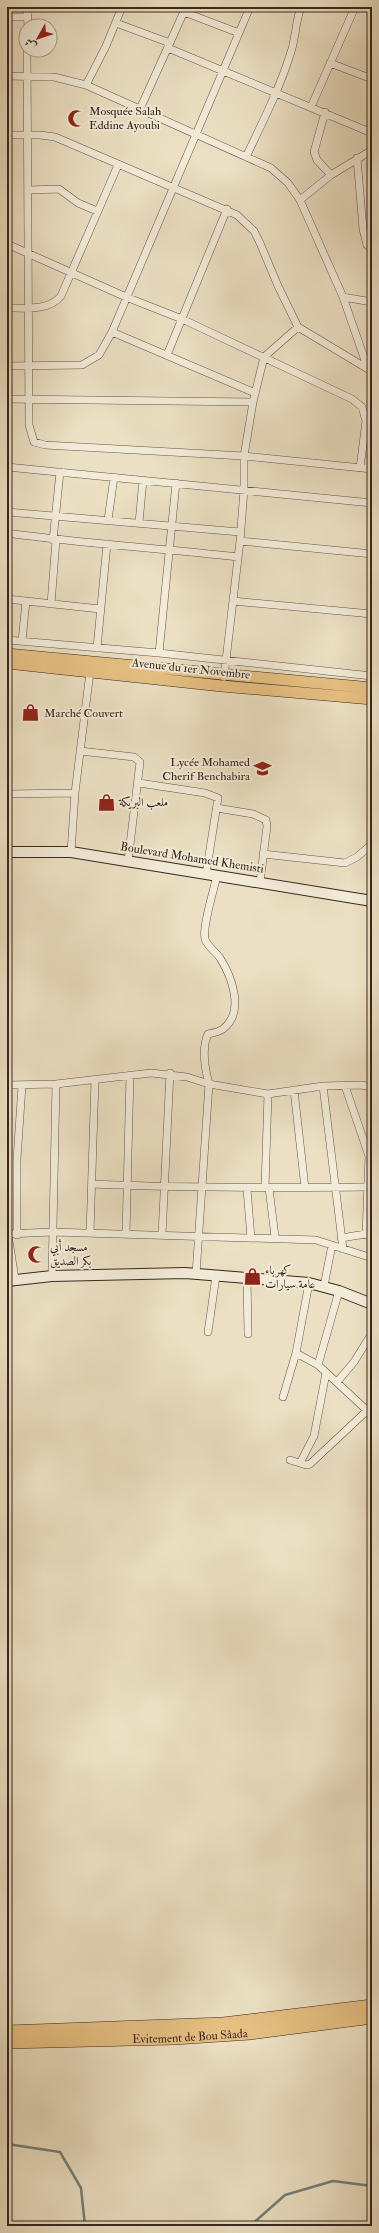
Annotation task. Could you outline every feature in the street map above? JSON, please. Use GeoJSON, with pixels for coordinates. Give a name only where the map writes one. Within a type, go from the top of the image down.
{"type":"FeatureCollection","features":[{"type":"Feature","properties":{"kind":"highway","name":"Evitement de Bou Sâada"},"geometry":{"type":"LineString","coordinates":[[7,2032],[223,2024],[372,2006]]}},
{"type":"Feature","properties":{"kind":"highway","name":"Evitement de Bou Sâada"},"geometry":{"type":"LineString","coordinates":[[7,2042],[174,2038],[250,2033],[372,2017]]}},
{"type":"Feature","properties":{"kind":"main road","name":"Avenue du 1er Novembre"},"geometry":{"type":"LineString","coordinates":[[7,654],[224,673],[372,688]]}},
{"type":"Feature","properties":{"kind":"main road","name":"Avenue du 1er Novembre"},"geometry":{"type":"LineString","coordinates":[[7,663],[222,686],[372,699]]}},
{"type":"Feature","properties":{"kind":"main road","name":"Boulevard Mohamed Khemisti"},"geometry":{"type":"LineString","coordinates":[[7,852],[71,852],[372,901]]}},
{"type":"Feature","properties":{"kind":"main road"},"geometry":{"type":"LineString","coordinates":[[11,1280],[52,1276],[196,1274],[324,1286],[372,1304]]}},
{"type":"Feature","properties":{"kind":"street"},"geometry":{"type":"LineString","coordinates":[[7,17],[28,17],[27,7]]}},
{"type":"Feature","properties":{"kind":"street"},"geometry":{"type":"LineString","coordinates":[[86,86],[122,7]]}},
{"type":"Feature","properties":{"kind":"street"},"geometry":{"type":"LineString","coordinates":[[7,366],[65,366],[89,362],[99,355],[112,332],[250,7]]}},
{"type":"Feature","properties":{"kind":"street"},"geometry":{"type":"LineString","coordinates":[[246,157],[276,93],[290,56],[296,36],[296,21],[301,7]]}},
{"type":"Feature","properties":{"kind":"street"},"geometry":{"type":"LineString","coordinates":[[311,107],[355,7]]}},
{"type":"Feature","properties":{"kind":"street"},"geometry":{"type":"LineString","coordinates":[[140,109],[185,9],[239,33]]}},
{"type":"Feature","properties":{"kind":"street"},"geometry":{"type":"LineString","coordinates":[[116,22],[223,72],[326,112],[372,133]]}},
{"type":"Feature","properties":{"kind":"street"},"geometry":{"type":"LineString","coordinates":[[28,58],[29,425],[32,437],[38,444],[244,456],[372,469]]}},
{"type":"Feature","properties":{"kind":"street"},"geometry":{"type":"LineString","coordinates":[[330,63],[372,79]]}},
{"type":"Feature","properties":{"kind":"street"},"geometry":{"type":"LineString","coordinates":[[7,76],[54,77],[86,86],[272,168],[280,174],[300,200],[343,297],[370,370]]}},
{"type":"Feature","properties":{"kind":"street"},"geometry":{"type":"LineString","coordinates":[[326,112],[314,152],[316,158],[331,175]]}},
{"type":"Feature","properties":{"kind":"street"},"geometry":{"type":"LineString","coordinates":[[7,135],[55,137],[118,165],[227,209],[237,215],[254,231],[298,327],[370,370]]}},
{"type":"Feature","properties":{"kind":"street"},"geometry":{"type":"LineString","coordinates":[[300,200],[331,175],[372,150]]}},
{"type":"Feature","properties":{"kind":"street"},"geometry":{"type":"LineString","coordinates":[[357,158],[363,230],[367,245],[372,248]]}},
{"type":"Feature","properties":{"kind":"street"},"geometry":{"type":"LineString","coordinates":[[7,308],[29,308],[48,306],[56,303],[61,296],[70,271],[118,165]]}},
{"type":"Feature","properties":{"kind":"street"},"geometry":{"type":"LineString","coordinates":[[29,190],[56,188],[78,203],[97,211]]}},
{"type":"Feature","properties":{"kind":"street"},"geometry":{"type":"LineString","coordinates":[[167,355],[227,209]]}},
{"type":"Feature","properties":{"kind":"street"},"geometry":{"type":"LineString","coordinates":[[7,244],[126,297],[182,319],[352,399],[362,407],[366,421],[360,468]]}},
{"type":"Feature","properties":{"kind":"street"},"geometry":{"type":"LineString","coordinates":[[343,297],[372,302]]}},
{"type":"Feature","properties":{"kind":"street"},"geometry":{"type":"LineString","coordinates":[[222,686],[240,541],[244,490],[244,456],[252,402],[264,357],[298,327]]}},
{"type":"Feature","properties":{"kind":"street"},"geometry":{"type":"LineString","coordinates":[[112,332],[255,393]]}},
{"type":"Feature","properties":{"kind":"street"},"geometry":{"type":"LineString","coordinates":[[7,399],[252,402]]}},
{"type":"Feature","properties":{"kind":"street"},"geometry":{"type":"LineString","coordinates":[[7,467],[372,503]]}},
{"type":"Feature","properties":{"kind":"street"},"geometry":{"type":"LineString","coordinates":[[51,604],[60,472]]}},
{"type":"Feature","properties":{"kind":"street"},"geometry":{"type":"LineString","coordinates":[[108,520],[114,477]]}},
{"type":"Feature","properties":{"kind":"street"},"geometry":{"type":"LineString","coordinates":[[140,523],[143,480]]}},
{"type":"Feature","properties":{"kind":"street"},"geometry":{"type":"LineString","coordinates":[[159,653],[176,483]]}},
{"type":"Feature","properties":{"kind":"street"},"geometry":{"type":"LineString","coordinates":[[7,512],[240,532]]}},
{"type":"Feature","properties":{"kind":"street"},"geometry":{"type":"LineString","coordinates":[[7,533],[55,540],[169,549],[238,557]]}},
{"type":"Feature","properties":{"kind":"street"},"geometry":{"type":"LineString","coordinates":[[240,541],[372,554]]}},
{"type":"Feature","properties":{"kind":"street"},"geometry":{"type":"LineString","coordinates":[[97,648],[107,544]]}},
{"type":"Feature","properties":{"kind":"street"},"geometry":{"type":"LineString","coordinates":[[7,599],[100,609]]}},
{"type":"Feature","properties":{"kind":"street"},"geometry":{"type":"LineString","coordinates":[[22,641],[26,601]]}},
{"type":"Feature","properties":{"kind":"street"},"geometry":{"type":"LineString","coordinates":[[233,601],[372,614]]}},
{"type":"Feature","properties":{"kind":"street"},"geometry":{"type":"LineString","coordinates":[[7,640],[159,653],[372,676]]}},
{"type":"Feature","properties":{"kind":"street"},"geometry":{"type":"LineString","coordinates":[[71,852],[75,793],[90,672]]}},
{"type":"Feature","properties":{"kind":"street"},"geometry":{"type":"LineString","coordinates":[[80,751],[138,759],[141,764],[128,861]]}},
{"type":"Feature","properties":{"kind":"street"},"geometry":{"type":"LineString","coordinates":[[138,784],[214,795],[218,798],[206,874]]}},
{"type":"Feature","properties":{"kind":"street"},"geometry":{"type":"LineString","coordinates":[[7,794],[75,793]]}},
{"type":"Feature","properties":{"kind":"street"},"geometry":{"type":"LineString","coordinates":[[217,808],[253,814],[266,820],[267,826],[260,882]]}},
{"type":"Feature","properties":{"kind":"street"},"geometry":{"type":"LineString","coordinates":[[263,854],[345,863],[358,857],[372,844]]}},
{"type":"Feature","properties":{"kind":"street"},"geometry":{"type":"LineString","coordinates":[[196,1274],[209,1084],[204,1067],[206,1039],[208,1034],[222,1030],[231,1020],[235,1006],[234,989],[230,975],[220,958],[205,940],[205,924],[217,875]]}},
{"type":"Feature","properties":{"kind":"street"},"geometry":{"type":"LineString","coordinates":[[162,1235],[163,1187],[170,1073]]}},
{"type":"Feature","properties":{"kind":"street"},"geometry":{"type":"LineString","coordinates":[[7,1086],[56,1084],[130,1075],[170,1073],[209,1084],[268,1094],[323,1086],[372,1087]]}},
{"type":"Feature","properties":{"kind":"street"},"geometry":{"type":"LineString","coordinates":[[126,1234],[130,1075]]}},
{"type":"Feature","properties":{"kind":"street"},"geometry":{"type":"LineString","coordinates":[[90,1233],[95,1080]]}},
{"type":"Feature","properties":{"kind":"street"},"geometry":{"type":"LineString","coordinates":[[52,1276],[56,1084]]}},
{"type":"Feature","properties":{"kind":"street"},"geometry":{"type":"LineString","coordinates":[[17,1235],[18,1160],[22,1086]]}},
{"type":"Feature","properties":{"kind":"street"},"geometry":{"type":"LineString","coordinates":[[323,1086],[334,1189],[343,1249]]}},
{"type":"Feature","properties":{"kind":"street"},"geometry":{"type":"LineString","coordinates":[[341,1238],[369,1234],[369,1156],[345,1086]]}},
{"type":"Feature","properties":{"kind":"street"},"geometry":{"type":"LineString","coordinates":[[294,1090],[305,1188]]}},
{"type":"Feature","properties":{"kind":"street"},"geometry":{"type":"LineString","coordinates":[[268,1094],[267,1188],[275,1237]]}},
{"type":"Feature","properties":{"kind":"street"},"geometry":{"type":"LineString","coordinates":[[92,1184],[247,1189],[334,1189],[370,1187]]}},
{"type":"Feature","properties":{"kind":"street"},"geometry":{"type":"LineString","coordinates":[[247,1189],[251,1238]]}},
{"type":"Feature","properties":{"kind":"street"},"geometry":{"type":"LineString","coordinates":[[11,1280],[7,1234],[17,1235],[52,1232],[251,1238],[275,1237],[316,1240],[372,1258]]}},
{"type":"Feature","properties":{"kind":"street"},"geometry":{"type":"LineString","coordinates":[[324,1286],[332,1245]]}},
{"type":"Feature","properties":{"kind":"street"},"geometry":{"type":"LineString","coordinates":[[208,1332],[216,1276]]}},
{"type":"Feature","properties":{"kind":"street"},"geometry":{"type":"LineString","coordinates":[[247,1278],[248,1334]]}},
{"type":"Feature","properties":{"kind":"street"},"geometry":{"type":"LineString","coordinates":[[283,1397],[296,1353],[309,1284]]}},
{"type":"Feature","properties":{"kind":"street"},"geometry":{"type":"LineString","coordinates":[[318,1365],[339,1291]]}},
{"type":"Feature","properties":{"kind":"street"},"geometry":{"type":"LineString","coordinates":[[337,1382],[354,1362],[372,1333]]}},
{"type":"Feature","properties":{"kind":"street"},"geometry":{"type":"LineString","coordinates":[[290,1460],[306,1465],[310,1464],[370,1411],[318,1365],[296,1353]]}},
{"type":"Feature","properties":{"kind":"street"},"geometry":{"type":"LineString","coordinates":[[300,1463],[314,1436],[326,1373]]}},
{"type":"Feature","properties":{"kind":"waterway"},"geometry":{"type":"LineString","coordinates":[[7,2144],[60,2152],[81,2188],[85,2226]]}},
{"type":"Feature","properties":{"kind":"waterway"},"geometry":{"type":"LineString","coordinates":[[250,2226],[285,2195],[333,2181],[372,2186]]}},
{"type":"Feature","properties":{"kind":"place","name":"Mosquée Salah Eddine Ayoubi"},"geometry":{"type":"Point","coordinates":[76,118]}},
{"type":"Feature","properties":{"kind":"place","name":"Marché Couvert"},"geometry":{"type":"Point","coordinates":[31,713]}},
{"type":"Feature","properties":{"kind":"place","name":"Lycée Mohamed Cherif Benchabira"},"geometry":{"type":"Point","coordinates":[263,769]}},
{"type":"Feature","properties":{"kind":"place","name":"ملعب البريكة"},"geometry":{"type":"Point","coordinates":[106,802]}},
{"type":"Feature","properties":{"kind":"place","name":"مسجد أبي بكر الصديق"},"geometry":{"type":"Point","coordinates":[37,1254]}},
{"type":"Feature","properties":{"kind":"place","name":"كهرباء عامة سيارات"},"geometry":{"type":"Point","coordinates":[252,1277]}}]}
